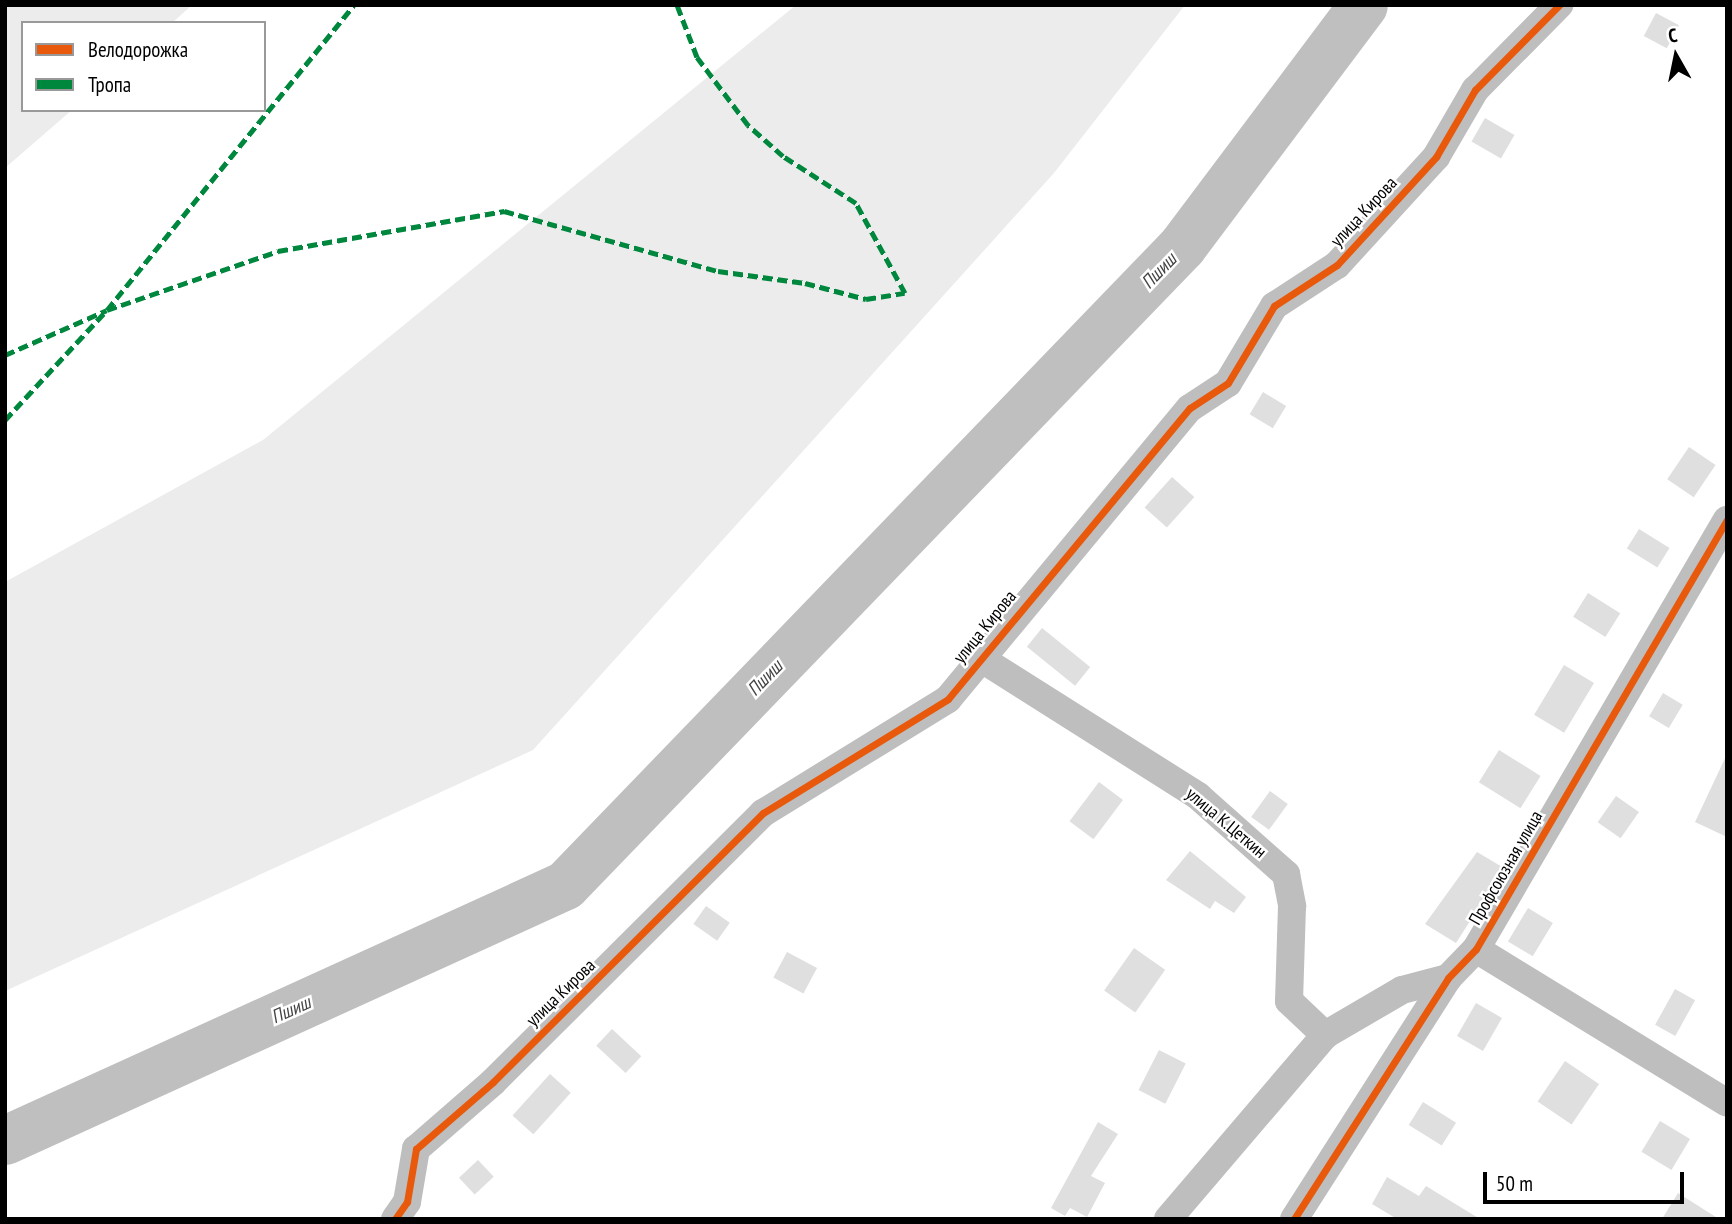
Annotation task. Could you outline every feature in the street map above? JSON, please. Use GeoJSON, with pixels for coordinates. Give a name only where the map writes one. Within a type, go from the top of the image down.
{"type":"FeatureCollection","features":[{"type":"Feature","properties":{"kind":"street","name":"улица Кирова"},"geometry":{"type":"LineString","coordinates":[[395,1219],[407,1202],[416,1149],[494,1082],[753,823],[948,698],[1190,408],[1228,383],[1274,306],[1337,265],[1436,157],[1475,90],[1559,5]]}},
{"type":"Feature","properties":{"kind":"street","name":"Профсоюзная улица"},"geometry":{"type":"LineString","coordinates":[[1294,1219],[1448,978],[1476,949],[1727,520]]}},
{"type":"Feature","properties":{"kind":"street","name":"улица К.Цеткин"},"geometry":{"type":"LineString","coordinates":[[980,657],[1198,796],[1286,874],[1292,906],[1289,1001],[1325,1035]]}},
{"type":"Feature","properties":{"kind":"street"},"geometry":{"type":"LineString","coordinates":[[1476,949],[1727,1103]]}},
{"type":"Feature","properties":{"kind":"street"},"geometry":{"type":"LineString","coordinates":[[1168,1219],[1325,1035],[1402,990],[1448,978]]}},
{"type":"Feature","properties":{"kind":"shaded area"},"geometry":{"type":"Polygon","coordinates":[[[5,5],[192,5],[174,21],[21,21],[21,112],[70,112],[5,168],[5,5]]]}},
{"type":"Feature","properties":{"kind":"shaded area"},"geometry":{"type":"Polygon","coordinates":[[[796,5],[1185,5],[1054,173],[533,750],[5,991],[5,582],[263,440],[796,5]]]}},
{"type":"Feature","properties":{"kind":"building"},"geometry":{"type":"Polygon","coordinates":[[[1656,13],[1679,25],[1667,48],[1644,36],[1656,13]]]}},
{"type":"Feature","properties":{"kind":"building"},"geometry":{"type":"Polygon","coordinates":[[[1485,118],[1514,135],[1501,158],[1472,141],[1485,118]]]}},
{"type":"Feature","properties":{"kind":"building"},"geometry":{"type":"Polygon","coordinates":[[[1263,392],[1286,406],[1273,428],[1250,414],[1263,392]]]}},
{"type":"Feature","properties":{"kind":"building"},"geometry":{"type":"Polygon","coordinates":[[[1689,447],[1716,465],[1694,497],[1667,479],[1689,447]]]}},
{"type":"Feature","properties":{"kind":"building"},"geometry":{"type":"Polygon","coordinates":[[[1172,477],[1194,497],[1167,528],[1145,507],[1172,477]]]}},
{"type":"Feature","properties":{"kind":"building"},"geometry":{"type":"Polygon","coordinates":[[[1639,529],[1670,548],[1657,568],[1627,549],[1639,529]]]}},
{"type":"Feature","properties":{"kind":"building"},"geometry":{"type":"Polygon","coordinates":[[[1588,593],[1620,613],[1605,637],[1573,617],[1588,593]]]}},
{"type":"Feature","properties":{"kind":"building"},"geometry":{"type":"Polygon","coordinates":[[[1042,628],[1090,667],[1075,686],[1027,647],[1042,628]]]}},
{"type":"Feature","properties":{"kind":"building"},"geometry":{"type":"Polygon","coordinates":[[[1564,665],[1594,683],[1564,733],[1534,715],[1564,665]]]}},
{"type":"Feature","properties":{"kind":"building"},"geometry":{"type":"Polygon","coordinates":[[[1663,693],[1683,705],[1669,728],[1649,716],[1663,693]]]}},
{"type":"Feature","properties":{"kind":"building"},"geometry":{"type":"Polygon","coordinates":[[[1499,750],[1541,776],[1520,808],[1479,782],[1499,750]]]}},
{"type":"Feature","properties":{"kind":"building"},"geometry":{"type":"Polygon","coordinates":[[[1727,754],[1727,837],[1695,822],[1727,754]]]}},
{"type":"Feature","properties":{"kind":"building"},"geometry":{"type":"Polygon","coordinates":[[[1099,782],[1123,800],[1093,839],[1070,821],[1099,782]]]}},
{"type":"Feature","properties":{"kind":"building"},"geometry":{"type":"Polygon","coordinates":[[[1270,791],[1288,804],[1269,830],[1251,817],[1270,791]]]}},
{"type":"Feature","properties":{"kind":"building"},"geometry":{"type":"Polygon","coordinates":[[[1616,796],[1639,812],[1621,838],[1598,822],[1616,796]]]}},
{"type":"Feature","properties":{"kind":"building"},"geometry":{"type":"Polygon","coordinates":[[[1190,851],[1246,897],[1234,913],[1215,901],[1210,909],[1166,880],[1190,851]]]}},
{"type":"Feature","properties":{"kind":"building"},"geometry":{"type":"Polygon","coordinates":[[[1477,852],[1504,868],[1456,943],[1425,924],[1477,852]]]}},
{"type":"Feature","properties":{"kind":"building"},"geometry":{"type":"Polygon","coordinates":[[[706,906],[730,923],[717,941],[693,924],[706,906]]]}},
{"type":"Feature","properties":{"kind":"building"},"geometry":{"type":"Polygon","coordinates":[[[1528,908],[1553,923],[1533,956],[1508,941],[1528,908]]]}},
{"type":"Feature","properties":{"kind":"building"},"geometry":{"type":"Polygon","coordinates":[[[1134,948],[1165,970],[1135,1012],[1104,991],[1134,948]]]}},
{"type":"Feature","properties":{"kind":"building"},"geometry":{"type":"Polygon","coordinates":[[[787,952],[817,968],[803,994],[773,978],[787,952]]]}},
{"type":"Feature","properties":{"kind":"building"},"geometry":{"type":"Polygon","coordinates":[[[1675,989],[1695,1000],[1675,1036],[1655,1025],[1675,989]]]}},
{"type":"Feature","properties":{"kind":"building"},"geometry":{"type":"Polygon","coordinates":[[[1476,1003],[1502,1018],[1483,1051],[1457,1036],[1476,1003]]]}},
{"type":"Feature","properties":{"kind":"building"},"geometry":{"type":"Polygon","coordinates":[[[612,1029],[641,1056],[626,1073],[596,1046],[612,1029]]]}},
{"type":"Feature","properties":{"kind":"building"},"geometry":{"type":"Polygon","coordinates":[[[1159,1050],[1186,1064],[1165,1104],[1139,1090],[1159,1050]]]}},
{"type":"Feature","properties":{"kind":"building"},"geometry":{"type":"Polygon","coordinates":[[[1565,1061],[1599,1084],[1572,1125],[1538,1102],[1565,1061]]]}},
{"type":"Feature","properties":{"kind":"building"},"geometry":{"type":"Polygon","coordinates":[[[550,1074],[571,1093],[533,1134],[513,1116],[550,1074]]]}},
{"type":"Feature","properties":{"kind":"building"},"geometry":{"type":"Polygon","coordinates":[[[1423,1102],[1456,1123],[1442,1146],[1409,1125],[1423,1102]]]}},
{"type":"Feature","properties":{"kind":"building"},"geometry":{"type":"Polygon","coordinates":[[[1660,1121],[1690,1139],[1671,1170],[1641,1152],[1660,1121]]]}},
{"type":"Feature","properties":{"kind":"building"},"geometry":{"type":"Polygon","coordinates":[[[1098,1122],[1118,1134],[1091,1176],[1105,1183],[1087,1217],[1070,1208],[1065,1216],[1051,1208],[1098,1122]]]}},
{"type":"Feature","properties":{"kind":"building"},"geometry":{"type":"Polygon","coordinates":[[[478,1160],[494,1177],[475,1195],[459,1178],[478,1160]]]}},
{"type":"Feature","properties":{"kind":"building"},"geometry":{"type":"Polygon","coordinates":[[[1387,1177],[1419,1196],[1426,1186],[1480,1219],[1397,1219],[1372,1204],[1387,1177]]]}},
{"type":"Feature","properties":{"kind":"building"},"geometry":{"type":"Polygon","coordinates":[[[1678,1193],[1719,1219],[1662,1219],[1678,1193]]]}},
{"type":"Feature","properties":{"kind":"waterway","name":"Пшиш"},"geometry":{"type":"LineString","coordinates":[[5,1140],[565,885],[1182,246],[1363,5]]}},
{"type":"Feature","properties":{"kind":"marked path"},"geometry":{"type":"LineString","coordinates":[[5,355],[107,310],[354,5]]}},
{"type":"Feature","properties":{"kind":"marked path"},"geometry":{"type":"LineString","coordinates":[[5,420],[107,310],[278,251],[504,211],[718,271],[805,283],[866,299],[905,293],[856,203],[783,156],[748,125],[697,57],[677,5]]}},
{"type":"Feature","properties":{"kind":"cycle path"},"geometry":{"type":"LineString","coordinates":[[395,1219],[407,1202],[416,1149],[493,1082],[763,813],[948,699],[1190,408],[1228,383],[1274,306],[1337,265],[1436,157],[1475,90],[1559,5]]}},
{"type":"Feature","properties":{"kind":"cycle path"},"geometry":{"type":"LineString","coordinates":[[1294,1219],[1448,978],[1476,949],[1727,520]]}}]}
